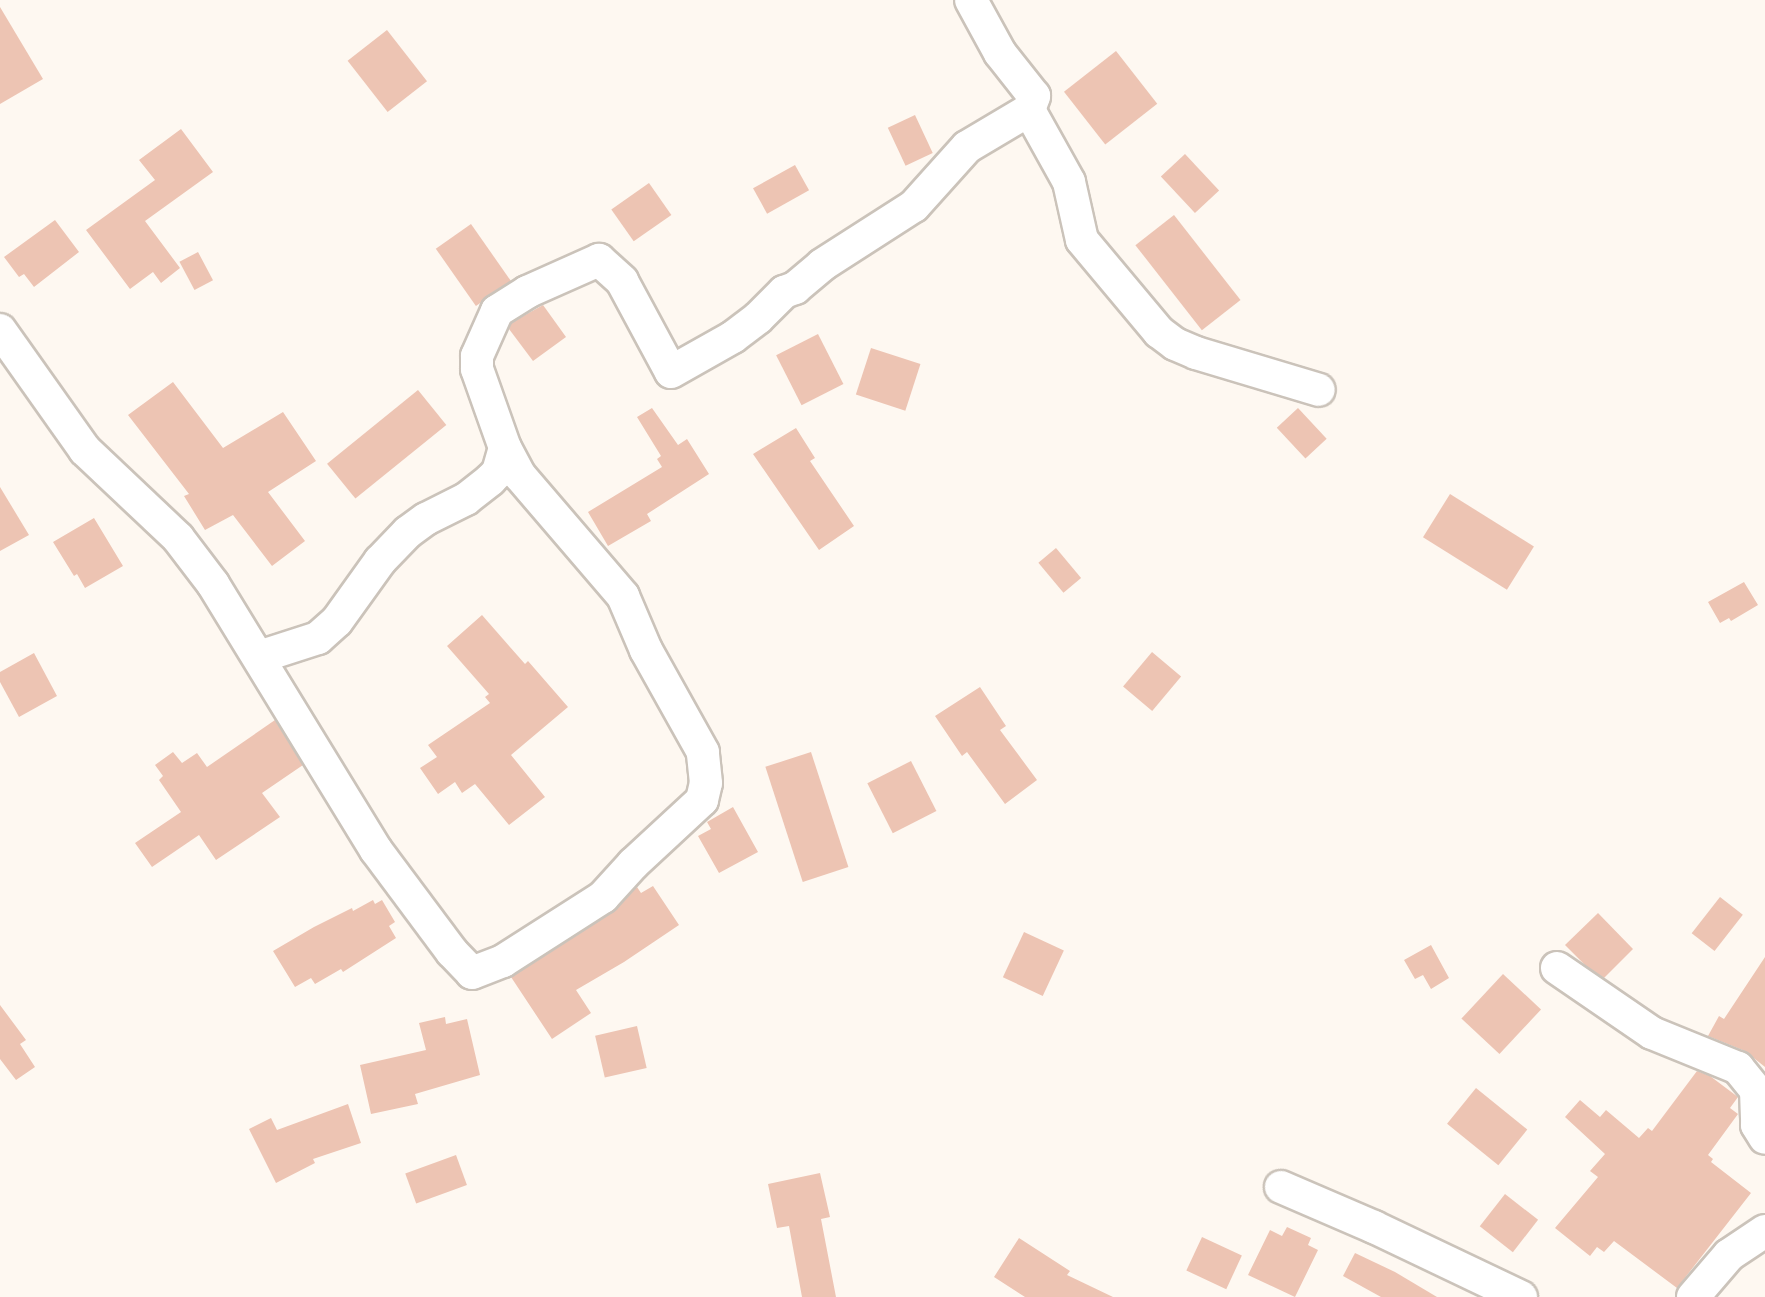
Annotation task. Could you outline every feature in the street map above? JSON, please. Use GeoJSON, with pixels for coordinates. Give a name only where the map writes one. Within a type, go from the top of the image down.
{"type":"FeatureCollection","features":[{"type":"Feature","properties":{"kind":"street"},"geometry":{"type":"LineString","coordinates":[[0,330],[85,450],[178,538],[213,584],[376,850],[452,951],[472,973],[503,961],[603,897],[633,864],[702,800],[706,783],[703,752],[646,650],[623,596],[520,476],[505,448],[497,419],[481,385],[477,356],[497,311],[527,292],[599,260],[622,281],[671,372],[733,336],[758,318],[784,292],[795,288],[822,265],[914,206],[967,147],[1029,110],[1034,96],[1000,53],[971,0]]}},
{"type":"Feature","properties":{"kind":"street"},"geometry":{"type":"LineString","coordinates":[[1029,110],[1069,182],[1082,240],[1159,332],[1174,344],[1196,353],[1319,390]]}},
{"type":"Feature","properties":{"kind":"street"},"geometry":{"type":"LineString","coordinates":[[259,657],[318,638],[337,621],[380,561],[408,532],[426,519],[466,499],[498,472],[505,448]]}},
{"type":"Feature","properties":{"kind":"street"},"geometry":{"type":"LineString","coordinates":[[466,499],[535,494]]}},
{"type":"Feature","properties":{"kind":"street"},"geometry":{"type":"LineString","coordinates":[[1557,968],[1652,1033],[1738,1068],[1756,1090],[1757,1125],[1765,1138]]}},
{"type":"Feature","properties":{"kind":"street"},"geometry":{"type":"LineString","coordinates":[[1281,1187],[1374,1227],[1521,1297]]}},
{"type":"Feature","properties":{"kind":"street"},"geometry":{"type":"LineString","coordinates":[[1693,1297],[1729,1255],[1765,1231]]}},
{"type":"Feature","properties":{"kind":"building"},"geometry":{"type":"Polygon","coordinates":[[[0,7],[43,79],[0,104],[0,7]]]}},
{"type":"Feature","properties":{"kind":"building"},"geometry":{"type":"Polygon","coordinates":[[[387,30],[427,81],[388,112],[348,61],[387,30]]]}},
{"type":"Feature","properties":{"kind":"building"},"geometry":{"type":"Polygon","coordinates":[[[1116,51],[1157,104],[1105,144],[1064,92],[1116,51]]]}},
{"type":"Feature","properties":{"kind":"building"},"geometry":{"type":"Polygon","coordinates":[[[915,115],[933,153],[906,166],[888,128],[915,115]]]}},
{"type":"Feature","properties":{"kind":"building"},"geometry":{"type":"Polygon","coordinates":[[[181,129],[213,172],[145,221],[180,268],[161,283],[153,272],[130,289],[86,230],[155,180],[139,160],[181,129]]]}},
{"type":"Feature","properties":{"kind":"building"},"geometry":{"type":"Polygon","coordinates":[[[1185,154],[1219,191],[1195,213],[1161,177],[1185,154]]]}},
{"type":"Feature","properties":{"kind":"building"},"geometry":{"type":"Polygon","coordinates":[[[795,165],[809,190],[767,214],[753,188],[795,165]]]}},
{"type":"Feature","properties":{"kind":"building"},"geometry":{"type":"Polygon","coordinates":[[[649,183],[671,215],[634,241],[611,209],[649,183]]]}},
{"type":"Feature","properties":{"kind":"building"},"geometry":{"type":"Polygon","coordinates":[[[1174,215],[1240,300],[1202,330],[1135,245],[1174,215]]]}},
{"type":"Feature","properties":{"kind":"building"},"geometry":{"type":"Polygon","coordinates":[[[55,220],[79,252],[34,287],[24,274],[19,277],[4,257],[55,220]]]}},
{"type":"Feature","properties":{"kind":"building"},"geometry":{"type":"Polygon","coordinates":[[[471,224],[511,281],[476,306],[436,249],[471,224]]]}},
{"type":"Feature","properties":{"kind":"building"},"geometry":{"type":"Polygon","coordinates":[[[198,252],[213,280],[194,290],[179,262],[198,252]]]}},
{"type":"Feature","properties":{"kind":"building"},"geometry":{"type":"Polygon","coordinates":[[[543,305],[566,337],[533,361],[509,329],[511,323],[543,305]]]}},
{"type":"Feature","properties":{"kind":"building"},"geometry":{"type":"Polygon","coordinates":[[[818,334],[843,384],[802,405],[776,355],[818,334]]]}},
{"type":"Feature","properties":{"kind":"building"},"geometry":{"type":"Polygon","coordinates":[[[871,348],[920,364],[905,411],[856,395],[871,348]]]}},
{"type":"Feature","properties":{"kind":"building"},"geometry":{"type":"Polygon","coordinates":[[[173,382],[223,448],[283,412],[316,461],[268,492],[305,541],[272,566],[233,515],[205,530],[184,496],[189,494],[128,415],[173,382]]]}},
{"type":"Feature","properties":{"kind":"building"},"geometry":{"type":"Polygon","coordinates":[[[418,390],[446,425],[355,499],[327,464],[418,390]]]}},
{"type":"Feature","properties":{"kind":"building"},"geometry":{"type":"Polygon","coordinates":[[[652,408],[678,445],[687,439],[709,474],[647,514],[651,521],[608,546],[588,512],[662,467],[657,459],[661,456],[637,417],[652,408]]]}},
{"type":"Feature","properties":{"kind":"building"},"geometry":{"type":"Polygon","coordinates":[[[1298,408],[1327,439],[1305,458],[1277,428],[1298,408]]]}},
{"type":"Feature","properties":{"kind":"building"},"geometry":{"type":"Polygon","coordinates":[[[796,428],[815,458],[810,461],[854,526],[819,550],[753,454],[796,428]]]}},
{"type":"Feature","properties":{"kind":"building"},"geometry":{"type":"Polygon","coordinates":[[[0,487],[29,535],[0,551],[0,487]]]}},
{"type":"Feature","properties":{"kind":"building"},"geometry":{"type":"Polygon","coordinates":[[[1450,494],[1534,546],[1507,590],[1423,537],[1450,494]]]}},
{"type":"Feature","properties":{"kind":"building"},"geometry":{"type":"Polygon","coordinates":[[[94,518],[123,566],[85,588],[77,574],[74,576],[53,542],[94,518]]]}},
{"type":"Feature","properties":{"kind":"building"},"geometry":{"type":"Polygon","coordinates":[[[1056,548],[1081,578],[1063,593],[1038,563],[1056,548]]]}},
{"type":"Feature","properties":{"kind":"building"},"geometry":{"type":"Polygon","coordinates":[[[1744,582],[1758,605],[1731,621],[1729,618],[1720,623],[1708,602],[1744,582]]]}},
{"type":"Feature","properties":{"kind":"building"},"geometry":{"type":"Polygon","coordinates":[[[482,615],[525,664],[528,661],[568,707],[511,755],[545,797],[509,825],[475,784],[462,793],[455,782],[438,794],[420,768],[437,757],[428,745],[490,703],[485,697],[489,694],[447,646],[482,615]]]}},
{"type":"Feature","properties":{"kind":"building"},"geometry":{"type":"Polygon","coordinates":[[[1152,652],[1181,676],[1152,711],[1123,686],[1152,652]]]}},
{"type":"Feature","properties":{"kind":"building"},"geometry":{"type":"Polygon","coordinates":[[[34,653],[57,696],[19,717],[0,682],[0,672],[34,653]]]}},
{"type":"Feature","properties":{"kind":"building"},"geometry":{"type":"Polygon","coordinates":[[[980,687],[1006,726],[1000,730],[1037,780],[1005,804],[967,752],[962,756],[935,716],[980,687]]]}},
{"type":"Feature","properties":{"kind":"building"},"geometry":{"type":"Polygon","coordinates":[[[275,720],[303,765],[262,793],[280,817],[216,860],[199,835],[152,867],[135,843],[181,812],[159,780],[163,776],[155,765],[173,752],[182,763],[197,753],[207,767],[275,720]]]}},
{"type":"Feature","properties":{"kind":"building"},"geometry":{"type":"Polygon","coordinates":[[[811,752],[848,867],[803,882],[765,767],[811,752]]]}},
{"type":"Feature","properties":{"kind":"building"},"geometry":{"type":"Polygon","coordinates":[[[911,761],[936,811],[893,833],[867,783],[911,761]]]}},
{"type":"Feature","properties":{"kind":"building"},"geometry":{"type":"Polygon","coordinates":[[[733,807],[758,852],[719,873],[698,836],[711,829],[707,822],[733,807]]]}},
{"type":"Feature","properties":{"kind":"building"},"geometry":{"type":"Polygon","coordinates":[[[653,886],[679,925],[624,962],[576,990],[591,1013],[552,1039],[511,977],[613,912],[637,887],[641,893],[653,886]]]}},
{"type":"Feature","properties":{"kind":"building"},"geometry":{"type":"Polygon","coordinates":[[[1720,897],[1743,915],[1715,951],[1692,933],[1720,897]]]}},
{"type":"Feature","properties":{"kind":"building"},"geometry":{"type":"Polygon","coordinates":[[[373,900],[375,904],[382,900],[395,922],[389,926],[396,938],[343,972],[341,969],[315,984],[311,978],[295,987],[273,951],[314,927],[373,900]]]}},
{"type":"Feature","properties":{"kind":"building"},"geometry":{"type":"Polygon","coordinates":[[[1598,913],[1633,949],[1604,978],[1587,967],[1565,945],[1598,913]]]}},
{"type":"Feature","properties":{"kind":"building"},"geometry":{"type":"Polygon","coordinates":[[[1024,932],[1064,951],[1043,996],[1003,977],[1024,932]]]}},
{"type":"Feature","properties":{"kind":"building"},"geometry":{"type":"Polygon","coordinates":[[[1431,945],[1449,978],[1431,989],[1423,975],[1415,979],[1404,960],[1431,945]]]}},
{"type":"Feature","properties":{"kind":"building"},"geometry":{"type":"Polygon","coordinates":[[[1765,957],[1765,1067],[1745,1051],[1708,1036],[1719,1016],[1724,1019],[1765,957]]]}},
{"type":"Feature","properties":{"kind":"building"},"geometry":{"type":"Polygon","coordinates":[[[1503,974],[1541,1009],[1499,1054],[1461,1019],[1503,974]]]}},
{"type":"Feature","properties":{"kind":"building"},"geometry":{"type":"Polygon","coordinates":[[[0,1005],[26,1040],[20,1044],[35,1067],[16,1080],[0,1059],[0,1005]]]}},
{"type":"Feature","properties":{"kind":"building"},"geometry":{"type":"Polygon","coordinates":[[[445,1017],[446,1024],[467,1019],[480,1075],[415,1094],[418,1104],[371,1114],[360,1065],[426,1050],[419,1023],[445,1017]]]}},
{"type":"Feature","properties":{"kind":"building"},"geometry":{"type":"Polygon","coordinates":[[[637,1026],[647,1068],[605,1078],[595,1036],[637,1026]]]}},
{"type":"Feature","properties":{"kind":"building"},"geometry":{"type":"Polygon","coordinates":[[[1697,1071],[1710,1076],[1738,1097],[1730,1108],[1738,1114],[1708,1155],[1713,1159],[1711,1162],[1751,1193],[1677,1288],[1614,1241],[1604,1252],[1597,1247],[1590,1256],[1555,1228],[1598,1177],[1590,1171],[1605,1154],[1565,1117],[1580,1100],[1600,1117],[1606,1110],[1639,1138],[1648,1128],[1652,1131],[1697,1071]]]}},
{"type":"Feature","properties":{"kind":"building"},"geometry":{"type":"Polygon","coordinates":[[[1476,1088],[1527,1130],[1498,1165],[1447,1124],[1476,1088]]]}},
{"type":"Feature","properties":{"kind":"building"},"geometry":{"type":"Polygon","coordinates":[[[348,1104],[361,1143],[313,1159],[315,1163],[276,1183],[249,1129],[271,1118],[277,1130],[348,1104]]]}},
{"type":"Feature","properties":{"kind":"building"},"geometry":{"type":"Polygon","coordinates":[[[456,1155],[467,1185],[416,1204],[405,1173],[456,1155]]]}},
{"type":"Feature","properties":{"kind":"building"},"geometry":{"type":"Polygon","coordinates":[[[820,1173],[830,1217],[821,1219],[836,1297],[802,1297],[789,1226],[777,1228],[768,1184],[820,1173]]]}},
{"type":"Feature","properties":{"kind":"building"},"geometry":{"type":"Polygon","coordinates":[[[1505,1194],[1538,1220],[1513,1252],[1480,1226],[1505,1194]]]}},
{"type":"Feature","properties":{"kind":"building"},"geometry":{"type":"Polygon","coordinates":[[[1287,1227],[1311,1238],[1308,1245],[1318,1250],[1295,1297],[1248,1275],[1270,1230],[1282,1236],[1287,1227]]]}},
{"type":"Feature","properties":{"kind":"building"},"geometry":{"type":"Polygon","coordinates":[[[1202,1237],[1242,1256],[1226,1289],[1186,1271],[1202,1237]]]}},
{"type":"Feature","properties":{"kind":"building"},"geometry":{"type":"Polygon","coordinates":[[[1019,1238],[1070,1271],[1067,1275],[1113,1297],[1025,1297],[994,1277],[1019,1238]]]}},
{"type":"Feature","properties":{"kind":"building"},"geometry":{"type":"Polygon","coordinates":[[[1355,1253],[1395,1272],[1437,1297],[1381,1297],[1343,1276],[1355,1253]]]}}]}
